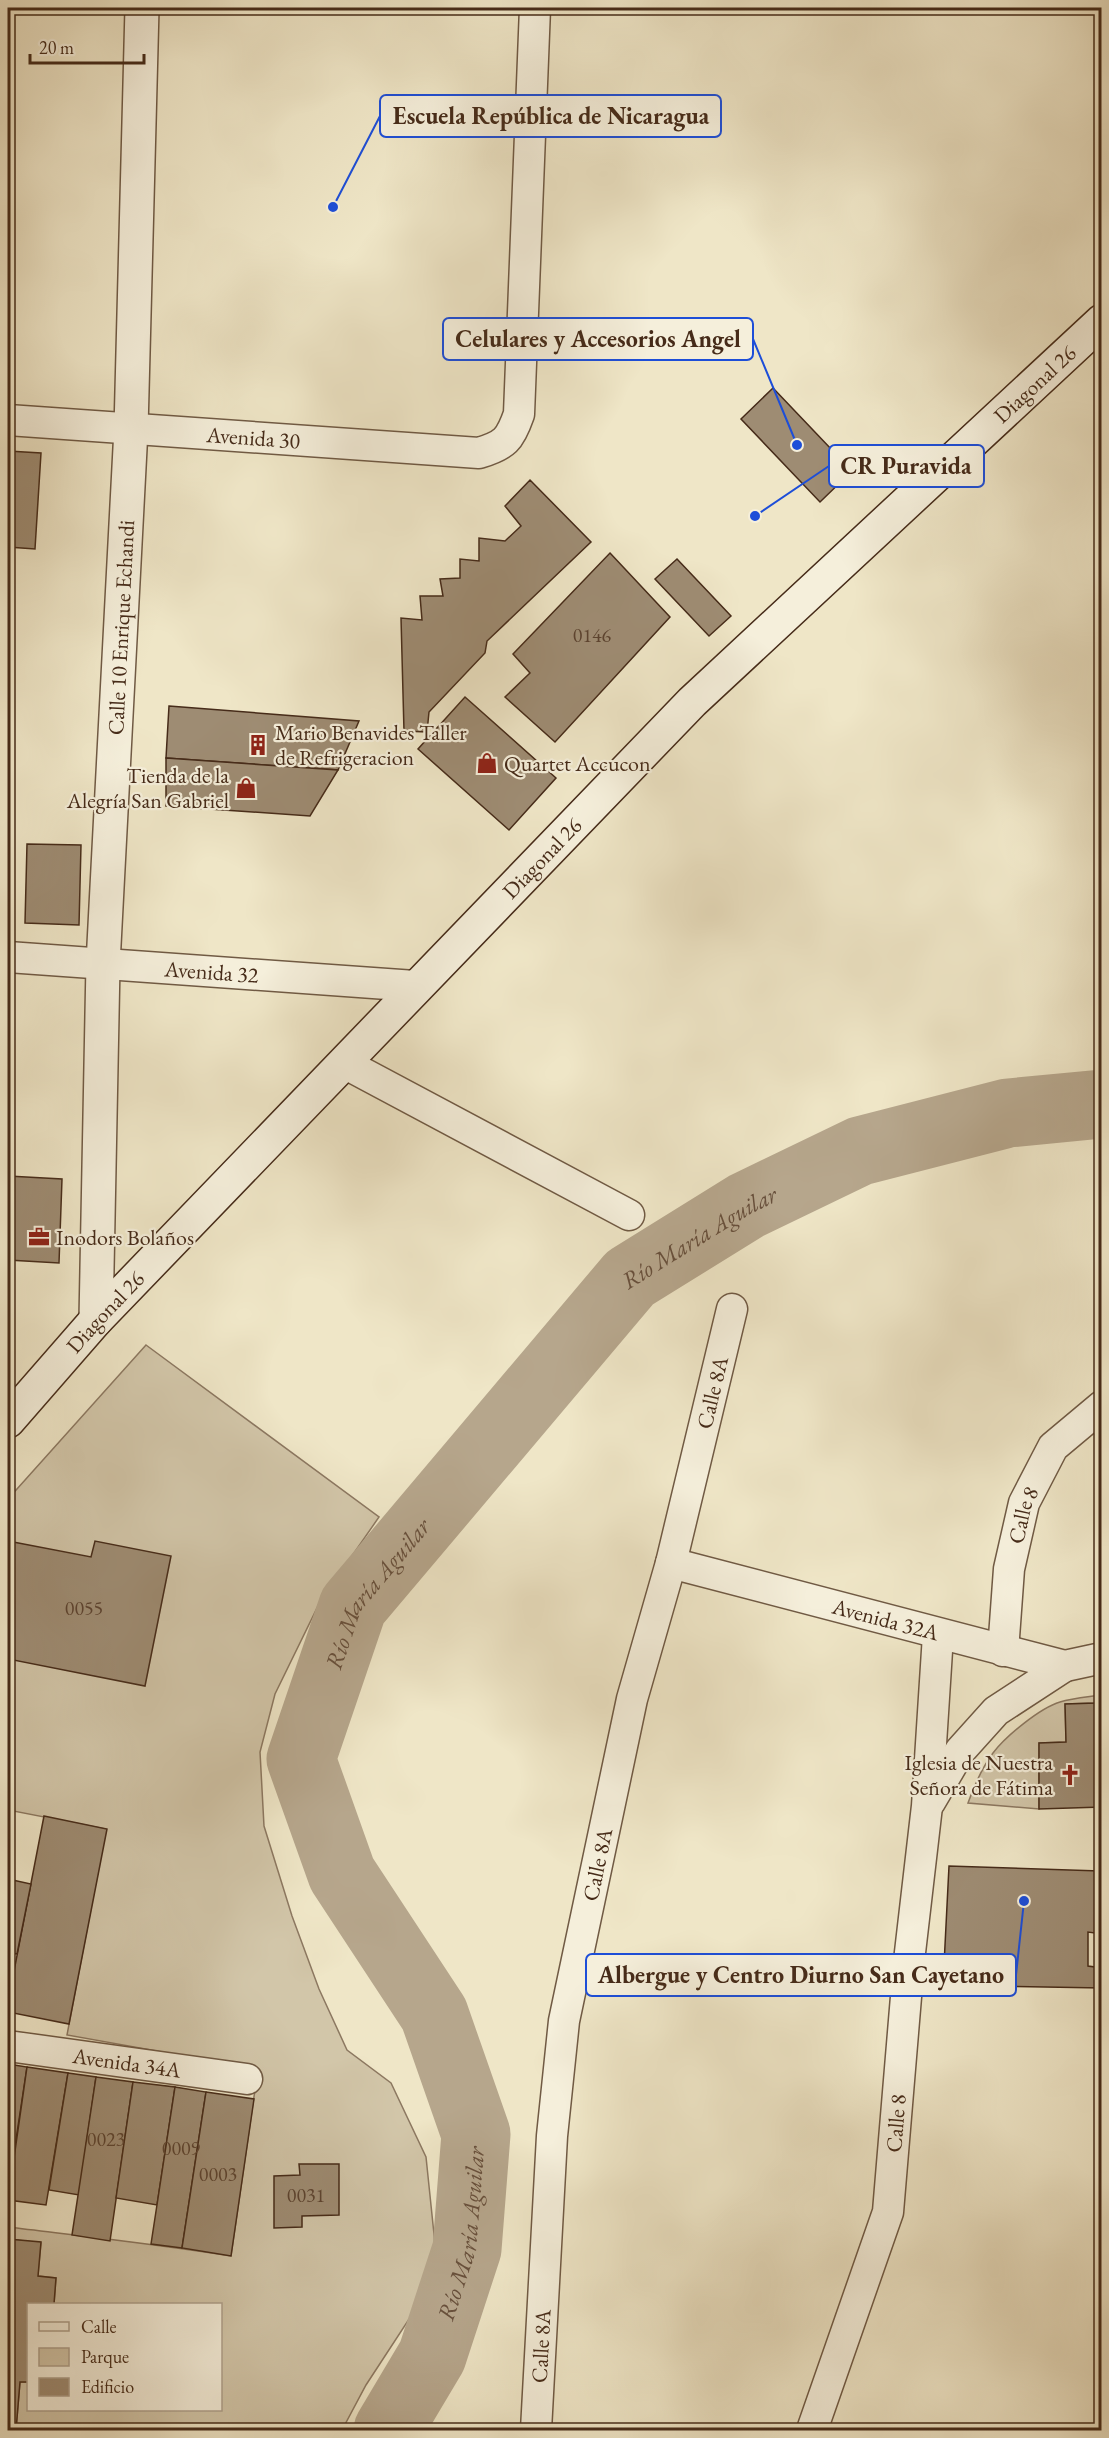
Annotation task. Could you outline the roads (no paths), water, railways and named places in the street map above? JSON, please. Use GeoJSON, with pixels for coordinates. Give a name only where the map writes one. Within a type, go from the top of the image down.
{"type":"FeatureCollection","features":[{"type":"Feature","properties":{"kind":"main road","name":"Calle 10 Enrique Echandi"},"geometry":{"type":"LineString","coordinates":[[96,1320],[103,964],[130,429],[142,8]]}},
{"type":"Feature","properties":{"kind":"main road","name":"Diagonal 26"},"geometry":{"type":"LineString","coordinates":[[8,1421],[96,1320],[692,702],[1101,321]]}},
{"type":"Feature","properties":{"kind":"street","name":"Avenida 30"},"geometry":{"type":"LineString","coordinates":[[8,420],[479,453],[499,447],[512,434],[519,414],[535,8]]}},
{"type":"Feature","properties":{"kind":"street","name":"Avenida 32"},"geometry":{"type":"LineString","coordinates":[[8,957],[416,987]]}},
{"type":"Feature","properties":{"kind":"street"},"geometry":{"type":"LineString","coordinates":[[344,1063],[629,1215]]}},
{"type":"Feature","properties":{"kind":"street","name":"Calle 8A"},"geometry":{"type":"LineString","coordinates":[[536,2430],[552,2136],[564,2021],[632,1699],[671,1563],[732,1309]]}},
{"type":"Feature","properties":{"kind":"street","name":"Calle 8"},"geometry":{"type":"LineString","coordinates":[[1003,1651],[1009,1569],[1024,1503],[1053,1447],[1101,1406]]}},
{"type":"Feature","properties":{"kind":"street","name":"Avenida 32A"},"geometry":{"type":"LineString","coordinates":[[671,1563],[938,1635],[1065,1666],[1101,1658]]}},
{"type":"Feature","properties":{"kind":"street","name":"Calle 8"},"geometry":{"type":"LineString","coordinates":[[812,2430],[888,2212],[909,1961],[927,1806],[938,1635]]}},
{"type":"Feature","properties":{"kind":"street","name":"Calle 8"},"geometry":{"type":"LineString","coordinates":[[927,1806],[960,1751],[996,1711],[1065,1666]]}},
{"type":"Feature","properties":{"kind":"street","name":"Avenida 34A"},"geometry":{"type":"LineString","coordinates":[[8,2046],[247,2079]]}},
{"type":"Feature","properties":{"kind":"waterway","name":"Río María Aguilar"},"geometry":{"type":"LineString","coordinates":[[388,2430],[432,2356],[467,2249],[476,2134],[434,2014],[342,1874],[301,1759],[353,1606],[630,1278],[746,1206],[860,1151],[1008,1113],[1102,1104]]}},
{"type":"Feature","properties":{"kind":"place","name":"Escuela República de Nicaragua"},"geometry":{"type":"Point","coordinates":[333,207]}},
{"type":"Feature","properties":{"kind":"place","name":"Celulares y Accesorios Angel"},"geometry":{"type":"Point","coordinates":[797,445]}},
{"type":"Feature","properties":{"kind":"place","name":"CR Puravida"},"geometry":{"type":"Point","coordinates":[755,516]}},
{"type":"Feature","properties":{"kind":"place","name":"Mario Benavides Taller de Refrigeracion"},"geometry":{"type":"Point","coordinates":[258,745]}},
{"type":"Feature","properties":{"kind":"place","name":"Quartet Accucon"},"geometry":{"type":"Point","coordinates":[487,763]}},
{"type":"Feature","properties":{"kind":"place","name":"Tienda de la Alegría San Gabriel"},"geometry":{"type":"Point","coordinates":[246,788]}},
{"type":"Feature","properties":{"kind":"place","name":"Inodors Bolaños"},"geometry":{"type":"Point","coordinates":[39,1237]}},
{"type":"Feature","properties":{"kind":"place","name":"Iglesia de Nuestra Señora de Fátima"},"geometry":{"type":"Point","coordinates":[1070,1775]}},
{"type":"Feature","properties":{"kind":"place","name":"Albergue y Centro Diurno San Cayetano"},"geometry":{"type":"Point","coordinates":[1024,1901]}}]}
